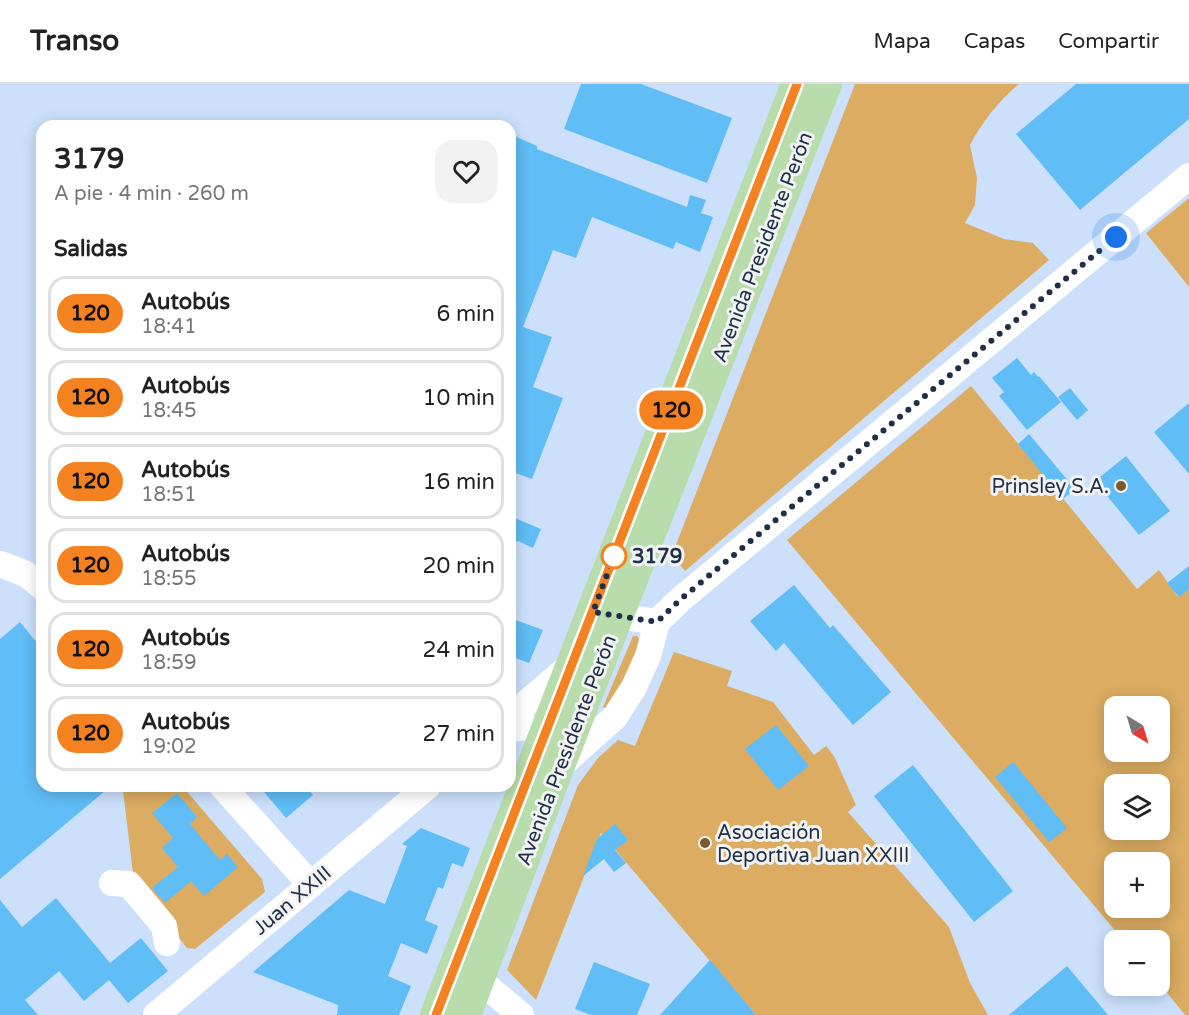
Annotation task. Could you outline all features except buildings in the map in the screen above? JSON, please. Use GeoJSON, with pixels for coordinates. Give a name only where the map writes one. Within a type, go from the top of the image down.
{"type":"FeatureCollection","features":[{"type":"Feature","properties":{"kind":"main road","name":"Avenida Presidente Perón"},"geometry":{"type":"LineString","coordinates":[[465,1015],[558,768],[558,734],[572,664],[605,614],[797,84]]}},
{"type":"Feature","properties":{"kind":"main road","name":"Avenida Presidente Perón"},"geometry":{"type":"LineString","coordinates":[[436,1015],[558,734],[605,614],[826,84]]}},
{"type":"Feature","properties":{"kind":"lane"},"geometry":{"type":"LineString","coordinates":[[558,768],[615,717],[639,677],[648,656],[657,622],[690,591],[1189,176]]}},
{"type":"Feature","properties":{"kind":"lane"},"geometry":{"type":"LineString","coordinates":[[0,564],[27,574],[36,582]]}},
{"type":"Feature","properties":{"kind":"lane"},"geometry":{"type":"LineString","coordinates":[[605,614],[657,622]]}},
{"type":"Feature","properties":{"kind":"lane"},"geometry":{"type":"LineString","coordinates":[[516,712],[572,664]]}},
{"type":"Feature","properties":{"kind":"lane"},"geometry":{"type":"LineString","coordinates":[[516,728],[526,727],[558,734],[591,729],[615,717]]}},
{"type":"Feature","properties":{"kind":"lane"},"geometry":{"type":"LineString","coordinates":[[227,792],[311,885]]}},
{"type":"Feature","properties":{"kind":"lane","name":"Juan XXIII"},"geometry":{"type":"LineString","coordinates":[[156,1015],[421,792]]}},
{"type":"Feature","properties":{"kind":"lane"},"geometry":{"type":"LineString","coordinates":[[112,882],[129,884],[164,926],[166,944]]}},
{"type":"Feature","properties":{"kind":"lane"},"geometry":{"type":"LineString","coordinates":[[478,979],[521,1015]]}},
{"type":"Feature","properties":{"kind":"shaded area"},"geometry":{"type":"Polygon","coordinates":[[[0,84],[1189,84],[1189,1015],[0,1015],[0,84]]]}},
{"type":"Feature","properties":{"kind":"shaded area"},"geometry":{"type":"Polygon","coordinates":[[[855,84],[1019,84],[992,112],[970,145],[977,178],[975,205],[965,223],[1004,239],[1033,243],[1049,260],[685,571],[672,555],[855,84]]]}},
{"type":"Feature","properties":{"kind":"shaded area"},"geometry":{"type":"Polygon","coordinates":[[[1189,198],[1189,287],[1146,233],[1189,198]]]}},
{"type":"Feature","properties":{"kind":"shaded area"},"geometry":{"type":"Polygon","coordinates":[[[971,386],[1137,589],[1159,570],[1178,597],[1189,589],[1189,1015],[1185,1015],[1170,996],[1170,930],[1115,930],[1105,918],[1170,918],[1170,852],[1104,852],[1104,917],[787,540],[971,386]]]}},
{"type":"Feature","properties":{"kind":"shaded area"},"geometry":{"type":"Polygon","coordinates":[[[633,636],[637,636],[640,640],[637,650],[622,684],[607,709],[603,707],[633,636]]]}},
{"type":"Feature","properties":{"kind":"shaded area"},"geometry":{"type":"Polygon","coordinates":[[[674,652],[732,671],[727,686],[773,702],[814,755],[826,746],[834,756],[856,805],[848,812],[949,927],[970,983],[988,1015],[756,1015],[601,833],[536,1000],[507,970],[578,785],[598,758],[618,740],[635,746],[674,652]]]}},
{"type":"Feature","properties":{"kind":"shaded area"},"geometry":{"type":"Polygon","coordinates":[[[123,792],[187,792],[262,879],[265,892],[195,949],[187,948],[134,882],[123,792]]]}},
{"type":"Feature","properties":{"kind":"bus line","name":"120"},"geometry":{"type":"LineString","coordinates":[[436,1015],[797,84]]}},
{"type":"Feature","properties":{"kind":"place","name":"Prinsley S.A."},"geometry":{"type":"Point","coordinates":[1121,486]}},
{"type":"Feature","properties":{"kind":"place","name":"3179"},"geometry":{"type":"Point","coordinates":[614,556]}},
{"type":"Feature","properties":{"kind":"place","name":"Asociación Deportiva Juan XXIII"},"geometry":{"type":"Point","coordinates":[705,843]}},
{"type":"Feature","properties":{"kind":"route"},"geometry":{"type":"LineString","coordinates":[[614,556],[593,612],[657,622],[681,599],[1116,237]]}}]}
